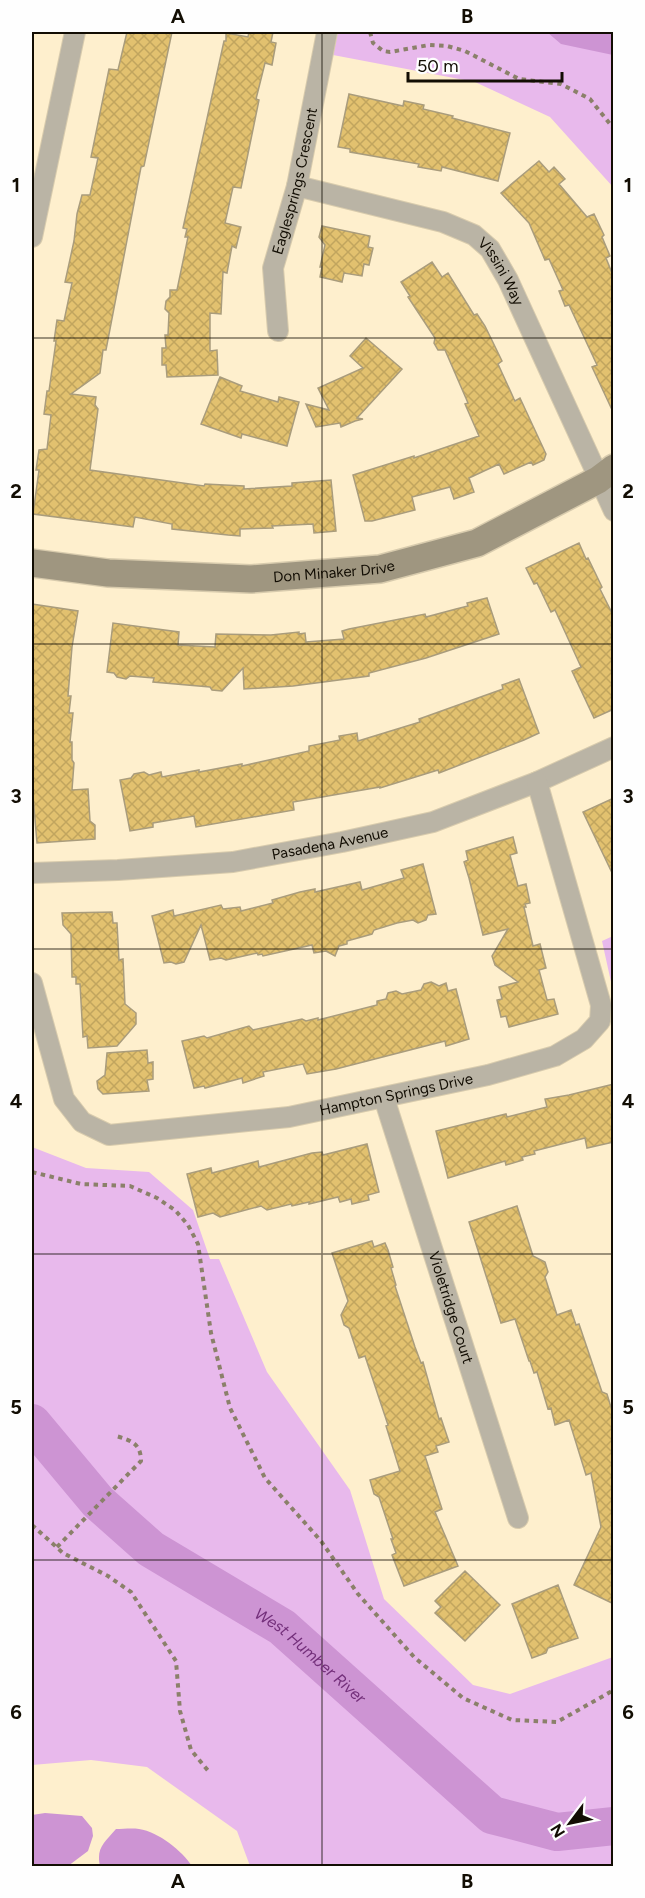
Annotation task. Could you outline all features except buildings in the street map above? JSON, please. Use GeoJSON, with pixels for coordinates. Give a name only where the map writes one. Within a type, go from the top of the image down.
{"type":"FeatureCollection","features":[{"type":"Feature","properties":{"kind":"street"},"geometry":{"type":"LineString","coordinates":[[32,237],[75,32]]}},
{"type":"Feature","properties":{"kind":"street","name":"Eaglesprings Crescent"},"geometry":{"type":"LineString","coordinates":[[278,331],[273,268],[297,186],[327,32]]}},
{"type":"Feature","properties":{"kind":"street","name":"Vissini Way"},"geometry":{"type":"LineString","coordinates":[[297,186],[443,222],[474,235],[490,249],[606,474]]}},
{"type":"Feature","properties":{"kind":"street"},"geometry":{"type":"LineString","coordinates":[[606,474],[614,511]]}},
{"type":"Feature","properties":{"kind":"street","name":"Don Minaker Drive"},"geometry":{"type":"LineString","coordinates":[[32,563],[108,573],[250,579],[380,569],[477,543],[606,474]]}},
{"type":"Feature","properties":{"kind":"street","name":"Pasadena Avenue"},"geometry":{"type":"LineString","coordinates":[[32,873],[233,862],[342,842],[433,822],[537,782],[614,747]]}},
{"type":"Feature","properties":{"kind":"street","name":"Hampton Springs Drive"},"geometry":{"type":"LineString","coordinates":[[32,983],[64,1099],[82,1122],[109,1135],[289,1117],[488,1075],[555,1056],[584,1039],[600,1021],[601,1005],[537,782]]}},
{"type":"Feature","properties":{"kind":"street","name":"Violetridge Court"},"geometry":{"type":"LineString","coordinates":[[384,1098],[518,1518]]}},
{"type":"Feature","properties":{"kind":"path"},"geometry":{"type":"LineString","coordinates":[[370,32],[373,43],[383,51],[390,52],[429,45],[447,46],[465,51],[519,79],[561,84],[590,99],[614,129]]}},
{"type":"Feature","properties":{"kind":"path"},"geometry":{"type":"LineString","coordinates":[[32,1172],[81,1184],[130,1186],[175,1210],[188,1225],[198,1244],[211,1333],[230,1408],[265,1478],[321,1541],[358,1594],[414,1657],[463,1698],[512,1720],[557,1722],[614,1690]]}},
{"type":"Feature","properties":{"kind":"path"},"geometry":{"type":"LineString","coordinates":[[57,1547],[141,1461],[139,1449],[130,1441],[116,1436]]}},
{"type":"Feature","properties":{"kind":"path"},"geometry":{"type":"LineString","coordinates":[[32,1525],[63,1553],[108,1576],[131,1592],[176,1661],[180,1711],[191,1750],[210,1773]]}},
{"type":"Feature","properties":{"kind":"shaded area"},"geometry":{"type":"Polygon","coordinates":[[[338,32],[613,32],[613,187],[550,117],[475,82],[333,55],[338,32]]]}},
{"type":"Feature","properties":{"kind":"shaded area"},"geometry":{"type":"Polygon","coordinates":[[[547,32],[613,32],[613,55],[561,44],[547,32]]]}},
{"type":"Feature","properties":{"kind":"shaded area"},"geometry":{"type":"Polygon","coordinates":[[[613,936],[613,991],[602,941],[613,936]]]}},
{"type":"Feature","properties":{"kind":"shaded area"},"geometry":{"type":"Polygon","coordinates":[[[32,1147],[86,1168],[149,1172],[193,1210],[210,1259],[219,1259],[267,1372],[350,1490],[384,1599],[473,1685],[510,1694],[613,1657],[613,1866],[250,1866],[237,1831],[147,1767],[91,1760],[32,1765],[32,1147]]]}},
{"type":"Feature","properties":{"kind":"shaded area"},"geometry":{"type":"Polygon","coordinates":[[[45,1813],[82,1816],[92,1828],[93,1836],[88,1851],[68,1866],[32,1866],[32,1815],[45,1813]]]}},
{"type":"Feature","properties":{"kind":"shaded area"},"geometry":{"type":"Polygon","coordinates":[[[116,1829],[139,1829],[154,1834],[176,1848],[192,1866],[100,1866],[100,1850],[116,1829]]]}},
{"type":"Feature","properties":{"kind":"waterway","name":"West Humber River"},"geometry":{"type":"LineString","coordinates":[[32,1423],[98,1502],[151,1549],[282,1627],[492,1815],[557,1832],[614,1826]]}}]}
